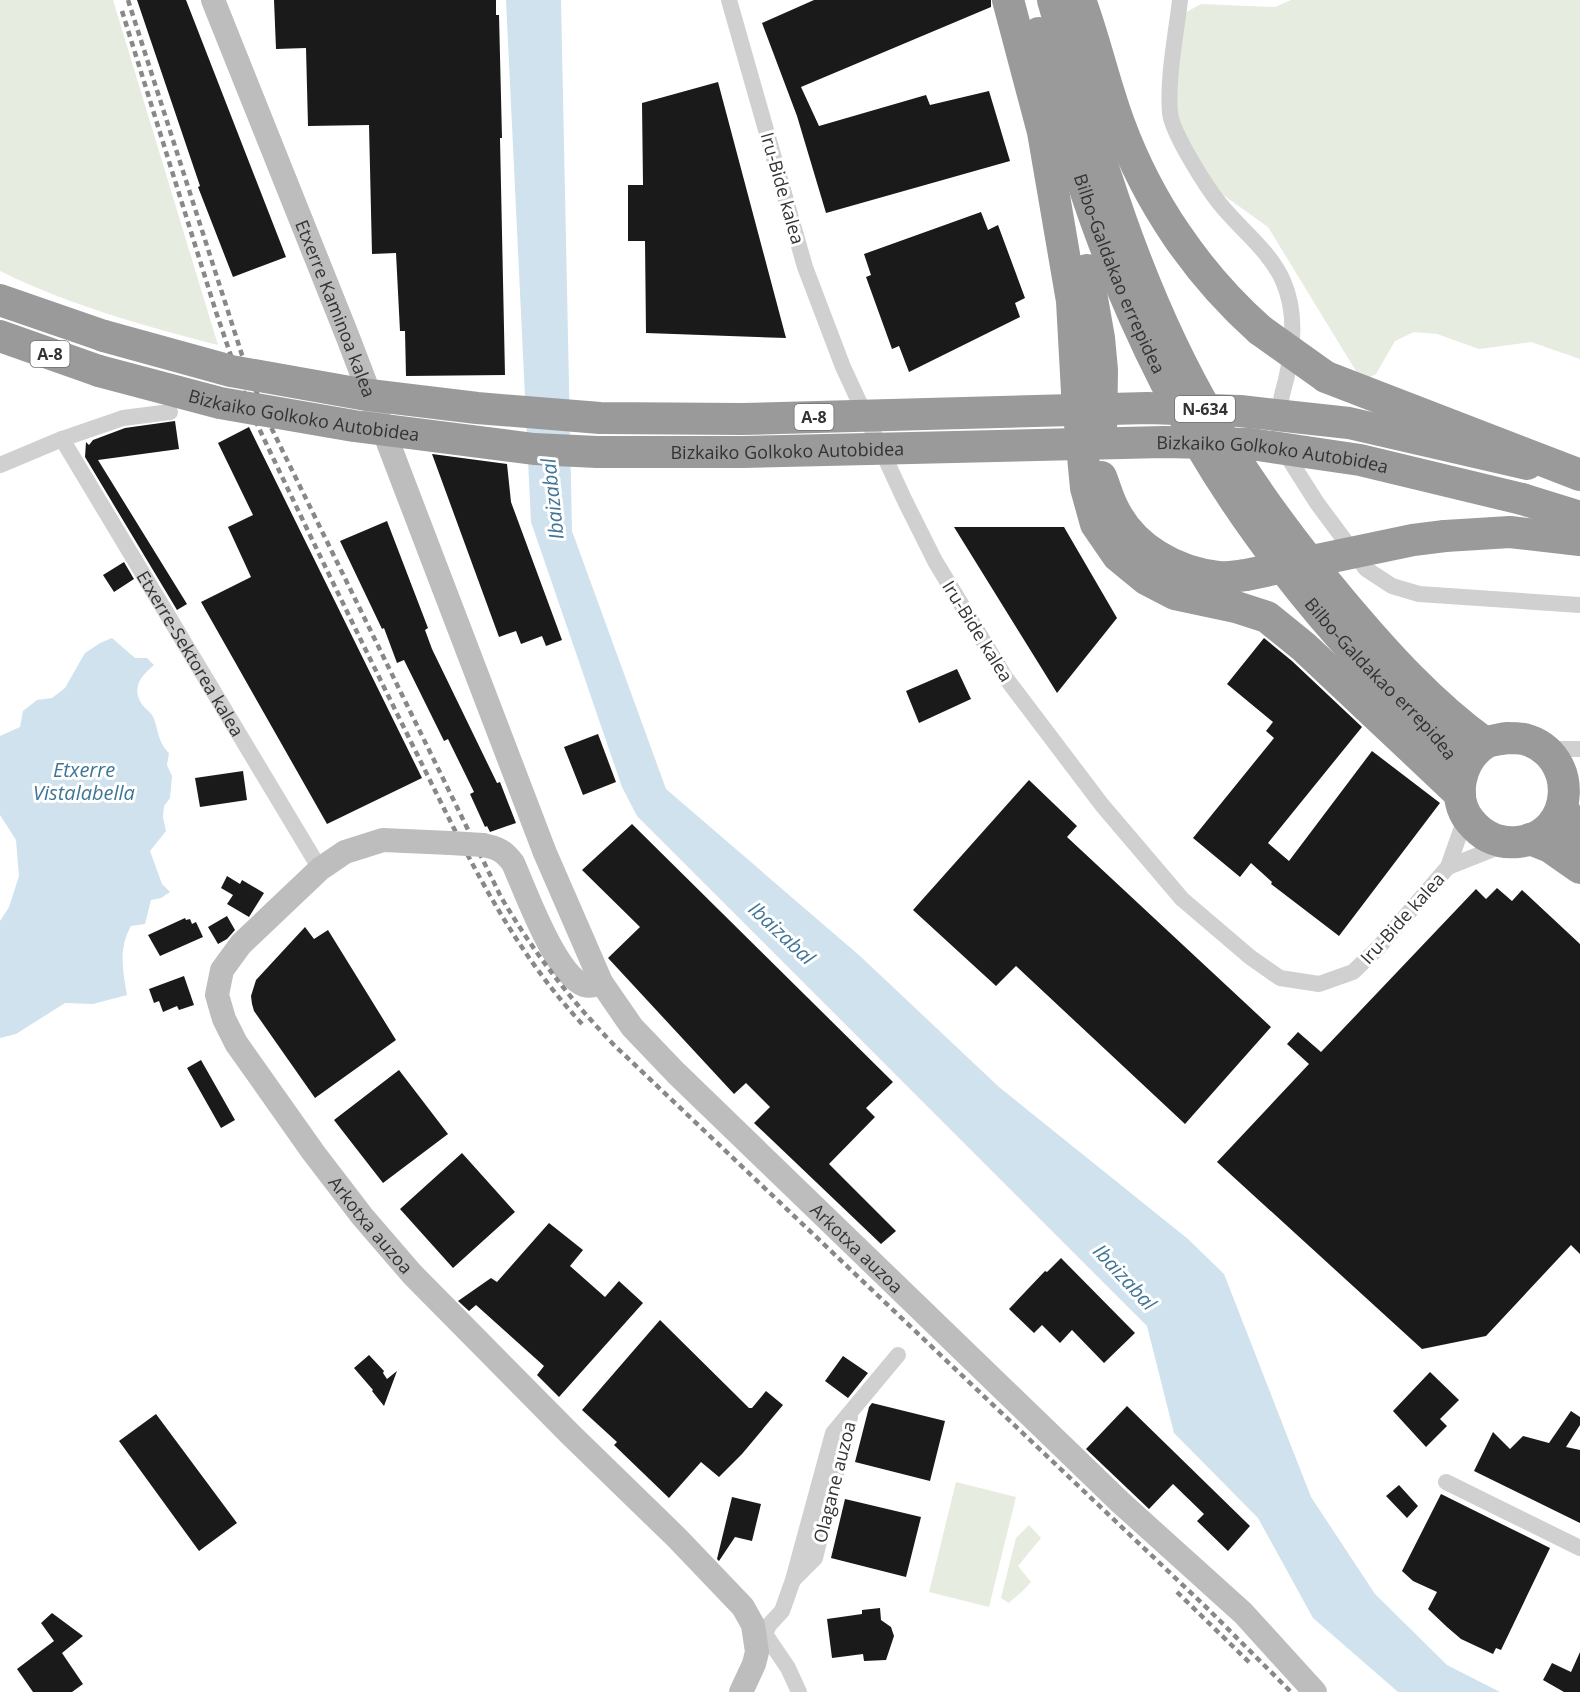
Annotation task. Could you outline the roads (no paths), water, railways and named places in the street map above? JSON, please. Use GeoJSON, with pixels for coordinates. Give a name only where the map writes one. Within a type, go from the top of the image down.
{"type":"FeatureCollection","features":[{"type":"Feature","properties":{"kind":"highway"},"geometry":{"type":"LineString","coordinates":[[1008,0],[1043,132],[1070,290],[1086,488],[1096,524],[1118,556],[1146,579],[1175,594],[1236,607],[1267,617],[1304,647],[1463,795],[1477,829],[1492,839],[1550,847],[1580,868]]}},
{"type":"Feature","properties":{"kind":"highway","name":"Bilbo-Galdakao errepidea"},"geometry":{"type":"LineString","coordinates":[[1029,0],[1088,199],[1112,264],[1164,381],[1189,427],[1260,535],[1300,588],[1359,658],[1442,741],[1455,758],[1463,795]]}},
{"type":"Feature","properties":{"kind":"highway","name":"Bilbo-Galdakao errepidea"},"geometry":{"type":"LineString","coordinates":[[1053,0],[1121,223],[1144,282],[1209,416],[1278,522],[1354,617],[1376,643],[1440,707],[1485,743]]}},
{"type":"Feature","properties":{"kind":"highway"},"geometry":{"type":"LineString","coordinates":[[1080,0],[1118,122],[1151,194],[1203,271],[1240,313],[1326,377],[1580,476]]}},
{"type":"Feature","properties":{"kind":"highway"},"geometry":{"type":"LineString","coordinates":[[1051,75],[1099,338],[1103,392],[1101,477],[1112,508],[1134,538],[1158,558],[1201,574],[1221,578],[1246,575],[1413,540],[1445,536],[1510,532],[1580,540]]}},
{"type":"Feature","properties":{"kind":"highway","name":"Bizkaiko Golkoko Autobidea"},"geometry":{"type":"LineString","coordinates":[[6,301],[104,336],[231,371],[361,394],[507,411],[600,418],[742,419],[1136,408],[1240,411],[1349,423],[1580,476]]}},
{"type":"Feature","properties":{"kind":"highway","name":"Bizkaiko Golkoko Autobidea"},"geometry":{"type":"LineString","coordinates":[[0,336],[99,371],[220,403],[354,426],[534,449],[597,452],[743,452],[1164,442],[1251,444],[1360,460],[1522,500],[1580,517]]}},
{"type":"Feature","properties":{"kind":"highway"},"geometry":{"type":"LineString","coordinates":[[1463,795],[1465,766],[1485,743],[1506,738],[1523,739],[1539,745],[1552,756],[1571,824],[1580,834]]}},
{"type":"Feature","properties":{"kind":"highway"},"geometry":{"type":"LineString","coordinates":[[1519,841],[1542,834],[1554,821],[1562,791]]}},
{"type":"Feature","properties":{"kind":"street","name":"Etxerre Kaminoa kalea"},"geometry":{"type":"LineString","coordinates":[[213,0],[347,335],[545,853]]}},
{"type":"Feature","properties":{"kind":"street"},"geometry":{"type":"LineString","coordinates":[[225,0],[229,40]]}},
{"type":"Feature","properties":{"kind":"street","name":"Iru-Bide kalea"},"geometry":{"type":"LineString","coordinates":[[729,0],[805,267],[843,367],[905,501],[935,561],[1005,677],[1102,805],[1182,898],[1250,957],[1280,978],[1318,984],[1353,972],[1378,948],[1448,867]]}},
{"type":"Feature","properties":{"kind":"street"},"geometry":{"type":"LineString","coordinates":[[1180,0],[1171,78],[1170,115],[1190,159],[1219,204],[1268,257],[1284,282],[1294,323],[1286,378],[1279,403],[1281,447],[1317,503],[1366,569],[1392,586],[1419,594],[1580,605]]}},
{"type":"Feature","properties":{"kind":"street"},"geometry":{"type":"LineString","coordinates":[[0,465],[62,439],[123,418],[170,412]]}},
{"type":"Feature","properties":{"kind":"street","name":"Etxerre-Sektorea kalea"},"geometry":{"type":"LineString","coordinates":[[62,439],[320,869]]}},
{"type":"Feature","properties":{"kind":"street"},"geometry":{"type":"LineString","coordinates":[[1539,745],[1556,749],[1579,748]]}},
{"type":"Feature","properties":{"kind":"street"},"geometry":{"type":"LineString","coordinates":[[1562,791],[1568,762],[1579,748]]}},
{"type":"Feature","properties":{"kind":"street"},"geometry":{"type":"LineString","coordinates":[[1448,867],[1463,795]]}},
{"type":"Feature","properties":{"kind":"street"},"geometry":{"type":"LineString","coordinates":[[320,869],[345,852],[383,840],[483,845],[497,848],[506,853],[513,863],[546,937],[566,971],[584,985],[592,986],[601,982]]}},
{"type":"Feature","properties":{"kind":"street"},"geometry":{"type":"LineString","coordinates":[[1448,867],[1519,841]]}},
{"type":"Feature","properties":{"kind":"street","name":"Arkotxa auzoa"},"geometry":{"type":"LineString","coordinates":[[545,853],[601,982],[632,1027],[675,1073],[1120,1502],[1229,1600],[1315,1692]]}},
{"type":"Feature","properties":{"kind":"street","name":"Arkotxa auzoa"},"geometry":{"type":"LineString","coordinates":[[320,869],[241,944],[222,970],[218,995],[224,1019],[236,1042],[300,1133],[362,1216],[412,1274],[743,1606],[760,1635],[754,1664],[741,1692]]}},
{"type":"Feature","properties":{"kind":"street"},"geometry":{"type":"LineString","coordinates":[[800,1692],[788,1668],[760,1635],[782,1611],[793,1580],[833,1433],[898,1355]]}},
{"type":"Feature","properties":{"kind":"street"},"geometry":{"type":"LineString","coordinates":[[1446,1482],[1580,1548]]}},
{"type":"Feature","properties":{"kind":"water","name":"Ibaizabal"},"geometry":{"type":"Polygon","coordinates":[[[506,0],[561,0],[572,531],[666,789],[860,956],[999,1087],[1188,1239],[1224,1274],[1311,1497],[1375,1594],[1447,1665],[1500,1692],[1398,1692],[1313,1618],[1258,1518],[1174,1433],[1147,1326],[637,816],[622,787],[531,522],[506,0]]]}},
{"type":"Feature","properties":{"kind":"water","name":"Etxerre Vistalabella"},"geometry":{"type":"Polygon","coordinates":[[[112,638],[135,658],[147,658],[154,665],[143,676],[137,690],[140,701],[153,717],[161,741],[169,753],[167,765],[172,776],[170,798],[164,806],[163,817],[166,831],[150,851],[162,884],[170,892],[161,898],[151,900],[145,924],[131,926],[127,935],[123,960],[127,995],[93,1004],[65,1003],[16,1034],[0,1038],[0,921],[9,907],[19,876],[16,840],[0,815],[0,736],[20,727],[23,711],[37,700],[52,698],[65,688],[85,653],[112,638]]]}},
{"type":"Feature","properties":{"kind":"railway"},"geometry":{"type":"LineString","coordinates":[[128,0],[242,355],[267,419],[501,897],[539,956],[582,1010],[614,1045],[1208,1609],[1291,1692]]}},
{"type":"Feature","properties":{"kind":"railway"},"geometry":{"type":"LineString","coordinates":[[122,11],[216,312],[257,424],[470,860],[533,963],[584,1026]]}},
{"type":"Feature","properties":{"kind":"railway"},"geometry":{"type":"LineString","coordinates":[[1177,1592],[1252,1665]]}}]}
